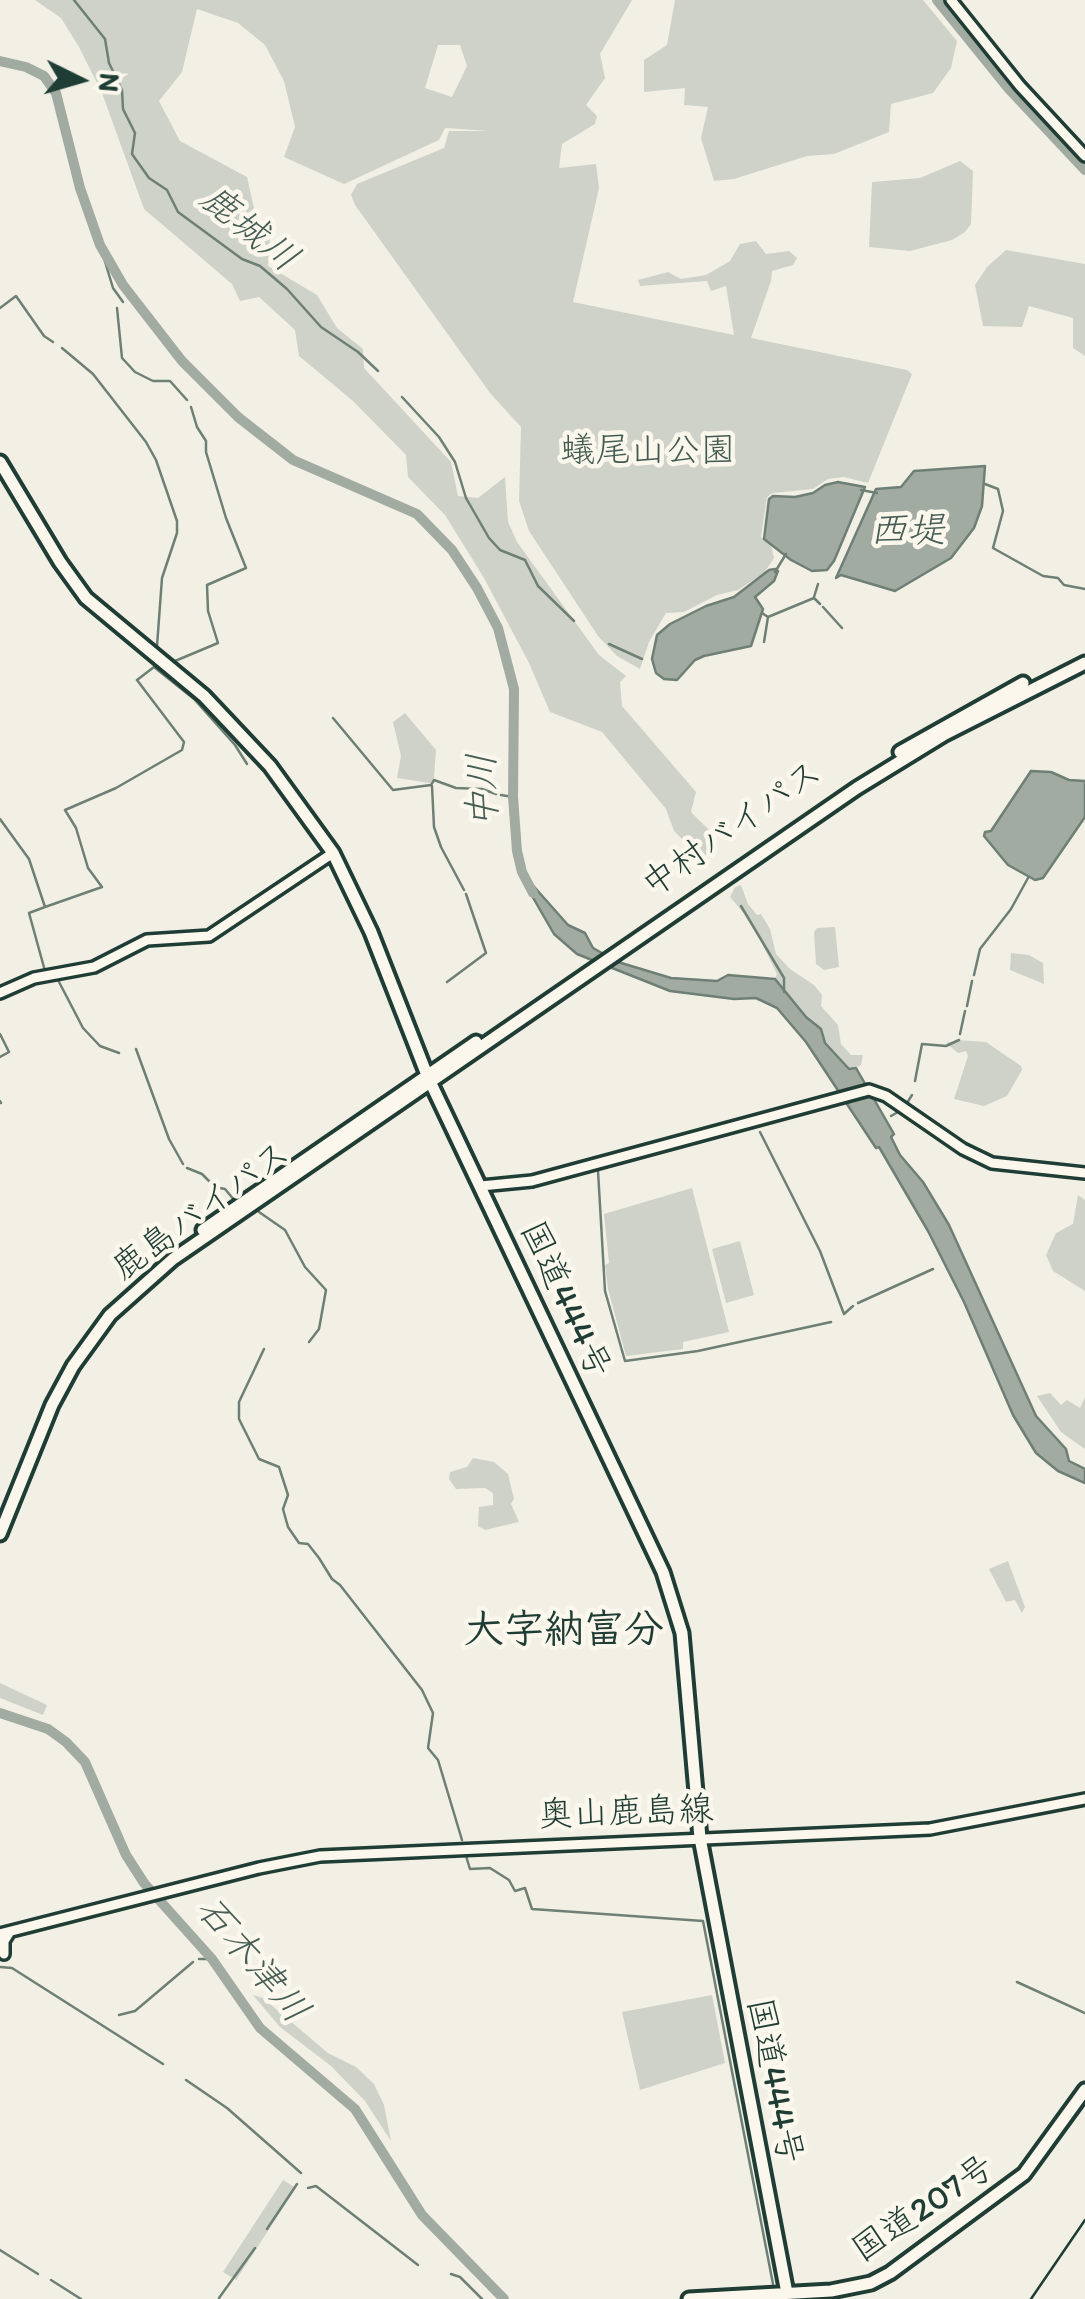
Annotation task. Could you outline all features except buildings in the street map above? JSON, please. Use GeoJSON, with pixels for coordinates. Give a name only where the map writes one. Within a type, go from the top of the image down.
{"type":"FeatureCollection","features":[{"type":"Feature","properties":{"kind":"highway","name":"国道444号"},"geometry":{"type":"LineString","coordinates":[[0,462],[86,598],[204,696],[270,766],[333,853],[371,932],[429,1079],[663,1572],[682,1633],[700,1838],[787,2293]]}},
{"type":"Feature","properties":{"kind":"highway","name":"中村バイパス"},"geometry":{"type":"LineString","coordinates":[[738,864],[808,810],[941,726],[1085,655]]}},
{"type":"Feature","properties":{"kind":"highway","name":"中村バイパス"},"geometry":{"type":"LineString","coordinates":[[429,1079],[738,864],[856,788],[1014,696],[1085,663]]}},
{"type":"Feature","properties":{"kind":"highway","name":"鹿島バイパス"},"geometry":{"type":"LineString","coordinates":[[0,1516],[52,1392],[84,1340],[130,1286],[169,1253],[429,1079]]}},
{"type":"Feature","properties":{"kind":"highway","name":"鹿島バイパス"},"geometry":{"type":"LineString","coordinates":[[0,1534],[52,1406],[73,1366],[110,1315],[173,1258],[429,1079]]}},
{"type":"Feature","properties":{"kind":"highway","name":"国道207号"},"geometry":{"type":"LineString","coordinates":[[689,2299],[850,2289],[890,2274],[1011,2187],[1039,2156],[1085,2090]]}},
{"type":"Feature","properties":{"kind":"main road"},"geometry":{"type":"LineString","coordinates":[[951,0],[1020,86],[1085,156]]}},
{"type":"Feature","properties":{"kind":"main road"},"geometry":{"type":"LineString","coordinates":[[0,993],[34,978],[94,968],[147,940],[208,936],[333,853]]}},
{"type":"Feature","properties":{"kind":"main road"},"geometry":{"type":"LineString","coordinates":[[481,1186],[532,1181],[869,1090],[886,1096],[963,1149],[992,1163],[1085,1173]]}},
{"type":"Feature","properties":{"kind":"main road","name":"奥山鹿島線"},"geometry":{"type":"LineString","coordinates":[[6,1932],[289,1860],[336,1854],[930,1829],[1085,1799]]}},
{"type":"Feature","properties":{"kind":"main road"},"geometry":{"type":"LineString","coordinates":[[4,1954],[6,1932]]}},
{"type":"Feature","properties":{"kind":"green space","name":"蟻尾山公園"},"geometry":{"type":"Polygon","coordinates":[[[35,0],[632,0],[600,54],[605,78],[586,105],[597,116],[595,124],[562,144],[559,168],[596,164],[599,188],[573,302],[734,335],[726,286],[711,291],[707,281],[640,286],[638,280],[668,272],[681,279],[706,275],[730,261],[740,244],[756,241],[766,254],[789,251],[797,258],[793,265],[772,271],[751,338],[912,374],[868,483],[844,477],[828,479],[813,489],[767,497],[761,537],[771,545],[774,558],[764,573],[738,590],[717,595],[684,612],[666,613],[649,642],[640,669],[617,656],[598,636],[529,531],[519,501],[521,427],[490,393],[351,195],[357,184],[444,148],[449,131],[489,131],[445,128],[439,140],[344,184],[284,157],[295,127],[284,81],[265,45],[238,23],[197,9],[182,72],[159,101],[180,141],[247,177],[255,213],[270,236],[268,266],[317,295],[337,328],[363,349],[364,368],[451,462],[458,496],[478,498],[505,477],[508,522],[517,542],[599,655],[626,676],[620,682],[622,706],[696,792],[691,812],[713,834],[713,847],[702,859],[674,831],[666,809],[602,732],[550,712],[484,578],[445,515],[408,477],[406,455],[353,401],[299,356],[295,330],[259,297],[240,301],[232,284],[144,209],[102,93],[61,18],[35,0]],[[438,45],[425,88],[452,97],[467,66],[460,45],[438,45]]]}},
{"type":"Feature","properties":{"kind":"green space"},"geometry":{"type":"Polygon","coordinates":[[[675,0],[923,0],[957,41],[951,68],[933,93],[891,104],[889,132],[834,154],[807,156],[734,179],[714,181],[701,138],[708,107],[684,105],[685,88],[644,92],[644,60],[667,45],[675,0]]]}},
{"type":"Feature","properties":{"kind":"green space"},"geometry":{"type":"Polygon","coordinates":[[[960,161],[973,171],[971,224],[965,232],[952,240],[910,251],[869,247],[872,182],[920,178],[960,161]]]}},
{"type":"Feature","properties":{"kind":"green space"},"geometry":{"type":"Polygon","coordinates":[[[1006,250],[1085,264],[1085,356],[1073,348],[1073,318],[1029,306],[1022,327],[983,326],[975,285],[1006,250]]]}},
{"type":"Feature","properties":{"kind":"green space"},"geometry":{"type":"Polygon","coordinates":[[[405,713],[436,750],[434,778],[430,783],[397,778],[401,756],[393,722],[405,713]]]}},
{"type":"Feature","properties":{"kind":"green space"},"geometry":{"type":"Polygon","coordinates":[[[741,885],[748,904],[757,915],[761,914],[770,929],[776,954],[822,995],[821,1006],[838,1025],[841,1044],[851,1055],[863,1055],[861,1065],[849,1069],[825,1042],[821,1029],[806,1017],[775,978],[777,974],[752,923],[730,897],[735,887],[741,885]]]}},
{"type":"Feature","properties":{"kind":"green space"},"geometry":{"type":"Polygon","coordinates":[[[835,927],[839,967],[824,970],[816,964],[814,932],[817,928],[835,927]]]}},
{"type":"Feature","properties":{"kind":"green space"},"geometry":{"type":"Polygon","coordinates":[[[1011,953],[1029,955],[1043,963],[1044,984],[1010,970],[1011,953]]]}},
{"type":"Feature","properties":{"kind":"green space"},"geometry":{"type":"Polygon","coordinates":[[[986,1042],[1021,1066],[1007,1096],[984,1106],[954,1099],[968,1056],[966,1051],[958,1053],[946,1043],[986,1042]]]}},
{"type":"Feature","properties":{"kind":"green space"},"geometry":{"type":"Polygon","coordinates":[[[692,1188],[729,1332],[683,1342],[683,1349],[626,1356],[608,1289],[604,1214],[692,1188]]]}},
{"type":"Feature","properties":{"kind":"green space"},"geometry":{"type":"Polygon","coordinates":[[[1078,1195],[1085,1200],[1085,1291],[1053,1271],[1046,1255],[1056,1233],[1073,1224],[1078,1195]]]}},
{"type":"Feature","properties":{"kind":"green space"},"geometry":{"type":"Polygon","coordinates":[[[740,1241],[754,1295],[726,1303],[712,1249],[740,1241]]]}},
{"type":"Feature","properties":{"kind":"green space"},"geometry":{"type":"Polygon","coordinates":[[[1050,1393],[1061,1405],[1067,1400],[1080,1408],[1085,1397],[1085,1449],[1061,1432],[1037,1396],[1050,1393]]]}},
{"type":"Feature","properties":{"kind":"green space"},"geometry":{"type":"Polygon","coordinates":[[[473,1458],[494,1462],[508,1474],[514,1499],[511,1504],[519,1522],[485,1530],[478,1526],[479,1507],[493,1505],[493,1493],[485,1488],[456,1489],[449,1479],[450,1472],[467,1467],[473,1458]]]}},
{"type":"Feature","properties":{"kind":"green space"},"geometry":{"type":"Polygon","coordinates":[[[1008,1561],[1025,1607],[1022,1613],[1015,1600],[1006,1602],[989,1569],[1008,1561]]]}},
{"type":"Feature","properties":{"kind":"green space"},"geometry":{"type":"Polygon","coordinates":[[[0,1683],[47,1705],[43,1715],[0,1698],[0,1683]]]}},
{"type":"Feature","properties":{"kind":"green space"},"geometry":{"type":"Polygon","coordinates":[[[253,1995],[263,1998],[328,2053],[356,2067],[374,2084],[384,2105],[391,2141],[365,2101],[331,2066],[280,2027],[253,1995]]]}},
{"type":"Feature","properties":{"kind":"green space"},"geometry":{"type":"Polygon","coordinates":[[[712,1995],[725,2063],[640,2090],[622,2012],[712,1995]]]}},
{"type":"Feature","properties":{"kind":"green space"},"geometry":{"type":"Polygon","coordinates":[[[283,2180],[296,2188],[236,2280],[223,2272],[283,2180]]]}},
{"type":"Feature","properties":{"kind":"water","name":"西堤"},"geometry":{"type":"Polygon","coordinates":[[[985,466],[982,506],[974,528],[951,558],[895,591],[841,575],[836,578],[876,489],[901,487],[914,471],[985,466]]]}},
{"type":"Feature","properties":{"kind":"water"},"geometry":{"type":"Polygon","coordinates":[[[838,482],[865,487],[827,570],[812,571],[764,539],[769,499],[813,493],[838,482]]]}},
{"type":"Feature","properties":{"kind":"water"},"geometry":{"type":"Polygon","coordinates":[[[775,569],[778,571],[774,581],[755,597],[763,609],[751,646],[695,660],[677,680],[664,679],[656,673],[652,659],[657,635],[706,606],[734,597],[775,569]]]}},
{"type":"Feature","properties":{"kind":"water"},"geometry":{"type":"Polygon","coordinates":[[[1031,771],[1085,781],[1085,817],[1043,878],[1035,880],[1008,865],[984,836],[1031,771]]]}},
{"type":"Feature","properties":{"kind":"water"},"geometry":{"type":"Polygon","coordinates":[[[529,881],[568,925],[585,933],[593,948],[618,962],[671,978],[717,981],[728,975],[775,979],[821,1029],[825,1043],[849,1069],[856,1068],[894,1134],[891,1137],[900,1155],[923,1182],[949,1225],[1036,1416],[1066,1449],[1069,1461],[1085,1469],[1085,1483],[1058,1471],[1036,1453],[1013,1415],[928,1231],[879,1147],[876,1148],[806,1042],[777,1008],[756,998],[670,991],[577,954],[554,934],[524,882],[529,881]]]}},
{"type":"Feature","properties":{"kind":"waterway","name":"鹿城川"},"geometry":{"type":"LineString","coordinates":[[74,0],[105,39],[109,63],[122,90],[123,109],[135,133],[132,154],[149,178],[167,190],[178,212],[242,259],[260,266],[321,327],[378,371]]}},
{"type":"Feature","properties":{"kind":"waterway"},"geometry":{"type":"LineString","coordinates":[[937,0],[1009,89],[1085,170]]}},
{"type":"Feature","properties":{"kind":"waterway","name":"中川"},"geometry":{"type":"LineString","coordinates":[[0,61],[44,76],[56,93],[80,188],[100,245],[123,285],[182,361],[238,417],[293,460],[417,514],[452,550],[477,588],[498,628],[514,689],[517,851],[533,893]]}},
{"type":"Feature","properties":{"kind":"waterway"},"geometry":{"type":"LineString","coordinates":[[100,245],[113,288],[123,302]]}},
{"type":"Feature","properties":{"kind":"waterway"},"geometry":{"type":"LineString","coordinates":[[0,308],[16,296],[44,336],[53,342]]}},
{"type":"Feature","properties":{"kind":"waterway"},"geometry":{"type":"LineString","coordinates":[[117,308],[122,358],[135,372],[153,381],[170,381],[187,400]]}},
{"type":"Feature","properties":{"kind":"waterway"},"geometry":{"type":"LineString","coordinates":[[62,348],[93,374],[146,442],[177,521],[177,533],[162,578],[157,646]]}},
{"type":"Feature","properties":{"kind":"waterway","name":"鹿城川"},"geometry":{"type":"LineString","coordinates":[[402,397],[439,437],[455,462],[466,498],[489,538],[500,550],[525,560],[538,586],[574,621]]}},
{"type":"Feature","properties":{"kind":"waterway"},"geometry":{"type":"LineString","coordinates":[[171,665],[218,643],[208,611],[207,585],[246,568],[226,518],[206,441],[191,407]]}},
{"type":"Feature","properties":{"kind":"waterway"},"geometry":{"type":"LineString","coordinates":[[985,484],[998,489],[1003,511],[993,548],[1043,576],[1085,589]]}},
{"type":"Feature","properties":{"kind":"waterway"},"geometry":{"type":"LineString","coordinates":[[861,490],[877,493]]}},
{"type":"Feature","properties":{"kind":"waterway"},"geometry":{"type":"LineString","coordinates":[[775,572],[786,554]]}},
{"type":"Feature","properties":{"kind":"waterway"},"geometry":{"type":"LineString","coordinates":[[814,597],[818,584]]}},
{"type":"Feature","properties":{"kind":"waterway"},"geometry":{"type":"LineString","coordinates":[[768,617],[814,598],[820,604]]}},
{"type":"Feature","properties":{"kind":"waterway"},"geometry":{"type":"LineString","coordinates":[[823,607],[842,628]]}},
{"type":"Feature","properties":{"kind":"waterway"},"geometry":{"type":"LineString","coordinates":[[762,613],[768,617],[764,642]]}},
{"type":"Feature","properties":{"kind":"waterway","name":"鹿城川"},"geometry":{"type":"LineString","coordinates":[[609,644],[642,659]]}},
{"type":"Feature","properties":{"kind":"waterway"},"geometry":{"type":"LineString","coordinates":[[45,907],[102,887],[88,868],[76,828],[65,810],[116,788],[182,750],[184,742],[137,680],[154,667],[194,699],[247,764]]}},
{"type":"Feature","properties":{"kind":"waterway"},"geometry":{"type":"LineString","coordinates":[[333,718],[393,790],[431,785],[434,780],[496,794]]}},
{"type":"Feature","properties":{"kind":"waterway"},"geometry":{"type":"LineString","coordinates":[[432,786],[434,827],[464,890]]}},
{"type":"Feature","properties":{"kind":"waterway"},"geometry":{"type":"LineString","coordinates":[[501,795],[513,797]]}},
{"type":"Feature","properties":{"kind":"waterway"},"geometry":{"type":"LineString","coordinates":[[0,819],[29,859],[45,907],[29,913],[45,971]]}},
{"type":"Feature","properties":{"kind":"waterway"},"geometry":{"type":"LineString","coordinates":[[974,975],[980,949],[1011,909],[1028,878]]}},
{"type":"Feature","properties":{"kind":"waterway"},"geometry":{"type":"LineString","coordinates":[[447,982],[486,953],[466,894]]}},
{"type":"Feature","properties":{"kind":"waterway"},"geometry":{"type":"LineString","coordinates":[[741,906],[784,978],[784,992]]}},
{"type":"Feature","properties":{"kind":"waterway"},"geometry":{"type":"LineString","coordinates":[[58,980],[83,1028],[100,1046],[119,1053]]}},
{"type":"Feature","properties":{"kind":"waterway"},"geometry":{"type":"LineString","coordinates":[[967,1006],[972,981]]}},
{"type":"Feature","properties":{"kind":"waterway"},"geometry":{"type":"LineString","coordinates":[[960,1034],[965,1011]]}},
{"type":"Feature","properties":{"kind":"waterway"},"geometry":{"type":"LineString","coordinates":[[0,1034],[9,1052],[0,1057]]}},
{"type":"Feature","properties":{"kind":"waterway"},"geometry":{"type":"LineString","coordinates":[[915,1081],[922,1044],[946,1046],[959,1040]]}},
{"type":"Feature","properties":{"kind":"waterway"},"geometry":{"type":"LineString","coordinates":[[136,1049],[169,1139],[183,1164]]}},
{"type":"Feature","properties":{"kind":"waterway"},"geometry":{"type":"LineString","coordinates":[[907,1103],[912,1095]]}},
{"type":"Feature","properties":{"kind":"waterway"},"geometry":{"type":"LineString","coordinates":[[891,1116],[898,1112]]}},
{"type":"Feature","properties":{"kind":"waterway"},"geometry":{"type":"LineString","coordinates":[[760,1132],[820,1251],[844,1314],[853,1306]]}},
{"type":"Feature","properties":{"kind":"waterway"},"geometry":{"type":"LineString","coordinates":[[187,1168],[202,1174],[215,1187],[225,1189],[235,1201]]}},
{"type":"Feature","properties":{"kind":"waterway"},"geometry":{"type":"LineString","coordinates":[[598,1171],[605,1291],[625,1361],[698,1351],[831,1322]]}},
{"type":"Feature","properties":{"kind":"waterway"},"geometry":{"type":"LineString","coordinates":[[259,1212],[285,1230],[305,1267],[326,1290],[319,1329],[309,1342]]}},
{"type":"Feature","properties":{"kind":"waterway"},"geometry":{"type":"LineString","coordinates":[[858,1303],[933,1269]]}},
{"type":"Feature","properties":{"kind":"waterway"},"geometry":{"type":"LineString","coordinates":[[264,1349],[239,1402],[239,1419],[259,1459],[279,1467],[288,1495],[283,1509],[288,1527],[299,1543],[308,1544],[422,1690],[433,1713],[428,1748],[438,1760],[462,1840]]}},
{"type":"Feature","properties":{"kind":"waterway","name":"石木津川"},"geometry":{"type":"LineString","coordinates":[[0,1713],[48,1729],[85,1762],[126,1855],[144,1883],[212,1959],[260,2028],[355,2109],[422,2215],[504,2299]]}},
{"type":"Feature","properties":{"kind":"waterway"},"geometry":{"type":"LineString","coordinates":[[466,1856],[470,1869],[490,1868],[509,1880],[515,1891],[525,1888],[532,1909],[703,1921],[773,2284]]}},
{"type":"Feature","properties":{"kind":"waterway"},"geometry":{"type":"LineString","coordinates":[[199,1959],[212,1959]]}},
{"type":"Feature","properties":{"kind":"waterway"},"geometry":{"type":"LineString","coordinates":[[119,2015],[135,2011],[193,1962]]}},
{"type":"Feature","properties":{"kind":"waterway"},"geometry":{"type":"LineString","coordinates":[[0,1967],[12,1968],[163,2064]]}},
{"type":"Feature","properties":{"kind":"waterway"},"geometry":{"type":"LineString","coordinates":[[1017,1982],[1085,2013]]}},
{"type":"Feature","properties":{"kind":"waterway"},"geometry":{"type":"LineString","coordinates":[[186,2080],[227,2108],[301,2173]]}},
{"type":"Feature","properties":{"kind":"waterway"},"geometry":{"type":"LineString","coordinates":[[267,2229],[297,2184]]}},
{"type":"Feature","properties":{"kind":"waterway"},"geometry":{"type":"LineString","coordinates":[[308,2188],[316,2186],[418,2265]]}},
{"type":"Feature","properties":{"kind":"waterway"},"geometry":{"type":"LineString","coordinates":[[219,2298],[255,2248]]}},
{"type":"Feature","properties":{"kind":"waterway"},"geometry":{"type":"LineString","coordinates":[[0,2250],[38,2274]]}},
{"type":"Feature","properties":{"kind":"waterway"},"geometry":{"type":"LineString","coordinates":[[451,2274],[460,2277],[482,2299]]}},
{"type":"Feature","properties":{"kind":"waterway"},"geometry":{"type":"LineString","coordinates":[[51,2280],[81,2299]]}},
{"type":"Feature","properties":{"kind":"railway"},"geometry":{"type":"LineString","coordinates":[[1031,2299],[1085,2220]]}},
{"type":"Feature","properties":{"kind":"district","name":"大字納富分"},"geometry":{"type":"Point","coordinates":[564,1632]}}]}
